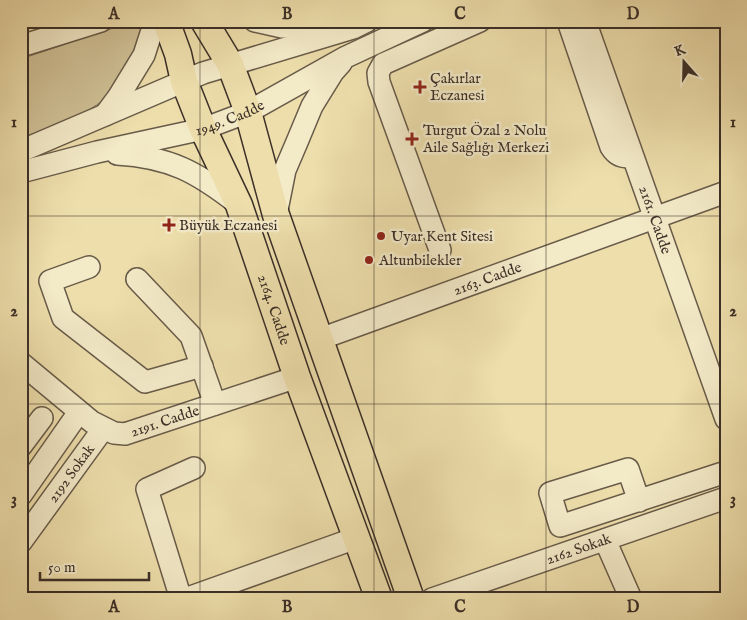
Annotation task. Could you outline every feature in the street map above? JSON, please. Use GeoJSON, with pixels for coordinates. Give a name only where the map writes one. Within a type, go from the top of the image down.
{"type":"FeatureCollection","features":[{"type":"Feature","properties":{"kind":"main road","name":"2164. Cadde"},"geometry":{"type":"LineString","coordinates":[[166,21],[178,54],[184,81],[203,129],[239,205],[296,377],[379,599]]}},
{"type":"Feature","properties":{"kind":"main road"},"geometry":{"type":"LineString","coordinates":[[204,21],[230,64],[248,112],[276,215],[411,599]]}},
{"type":"Feature","properties":{"kind":"street"},"geometry":{"type":"LineString","coordinates":[[21,46],[101,21]]}},
{"type":"Feature","properties":{"kind":"street"},"geometry":{"type":"LineString","coordinates":[[103,117],[119,96],[144,55],[155,21]]}},
{"type":"Feature","properties":{"kind":"street"},"geometry":{"type":"LineString","coordinates":[[255,21],[282,27],[360,25]]}},
{"type":"Feature","properties":{"kind":"street","name":"1949. Cadde"},"geometry":{"type":"LineString","coordinates":[[21,172],[97,152],[203,129],[248,112],[346,57],[423,21]]}},
{"type":"Feature","properties":{"kind":"street"},"geometry":{"type":"LineString","coordinates":[[440,250],[379,82],[378,73],[383,64],[480,21]]}},
{"type":"Feature","properties":{"kind":"street"},"geometry":{"type":"LineString","coordinates":[[568,21],[611,147],[614,152],[622,156],[632,156]]}},
{"type":"Feature","properties":{"kind":"street","name":"2161. Cadde"},"geometry":{"type":"LineString","coordinates":[[585,21],[726,419]]}},
{"type":"Feature","properties":{"kind":"street"},"geometry":{"type":"LineString","coordinates":[[21,151],[184,81],[230,64],[360,25]]}},
{"type":"Feature","properties":{"kind":"street"},"geometry":{"type":"LineString","coordinates":[[373,44],[383,64]]}},
{"type":"Feature","properties":{"kind":"street"},"geometry":{"type":"LineString","coordinates":[[276,215],[285,170],[312,106],[333,72],[346,57]]}},
{"type":"Feature","properties":{"kind":"street"},"geometry":{"type":"LineString","coordinates":[[97,152],[135,155],[178,165],[214,186],[239,205]]}},
{"type":"Feature","properties":{"kind":"street","name":"2163. Cadde"},"geometry":{"type":"LineString","coordinates":[[320,339],[726,192]]}},
{"type":"Feature","properties":{"kind":"street"},"geometry":{"type":"LineString","coordinates":[[89,267],[50,281],[63,318],[145,382],[202,366]]}},
{"type":"Feature","properties":{"kind":"street"},"geometry":{"type":"LineString","coordinates":[[137,280],[191,336],[215,404]]}},
{"type":"Feature","properties":{"kind":"street","name":"2191. Cadde"},"geometry":{"type":"LineString","coordinates":[[21,364],[79,412],[103,429],[114,434],[125,434],[296,377]]}},
{"type":"Feature","properties":{"kind":"street","name":"2192 Sokak"},"geometry":{"type":"LineString","coordinates":[[21,495],[79,412]]}},
{"type":"Feature","properties":{"kind":"street"},"geometry":{"type":"LineString","coordinates":[[21,446],[42,418]]}},
{"type":"Feature","properties":{"kind":"street","name":"2192 Sokak"},"geometry":{"type":"LineString","coordinates":[[21,542],[103,429]]}},
{"type":"Feature","properties":{"kind":"street"},"geometry":{"type":"LineString","coordinates":[[181,599],[147,489],[194,468]]}},
{"type":"Feature","properties":{"kind":"street"},"geometry":{"type":"LineString","coordinates":[[639,500],[726,472]]}},
{"type":"Feature","properties":{"kind":"street","name":"2162 Sokak"},"geometry":{"type":"LineString","coordinates":[[432,599],[726,498]]}},
{"type":"Feature","properties":{"kind":"street"},"geometry":{"type":"LineString","coordinates":[[186,599],[356,538]]}},
{"type":"Feature","properties":{"kind":"street"},"geometry":{"type":"LineString","coordinates":[[605,540],[631,599]]}},
{"type":"Feature","properties":{"kind":"shaded area"},"geometry":{"type":"Polygon","coordinates":[[[134,21],[143,21],[138,42],[124,71],[104,100],[75,119],[21,138],[21,59],[134,21]]]}},
{"type":"Feature","properties":{"kind":"place","name":"Çakırlar Eczanesi"},"geometry":{"type":"Point","coordinates":[420,87]}},
{"type":"Feature","properties":{"kind":"place","name":"Turgut Özal 2 Nolu Aile Sağlığı Merkezi"},"geometry":{"type":"Point","coordinates":[412,139]}},
{"type":"Feature","properties":{"kind":"place","name":"Büyük Eczanesi"},"geometry":{"type":"Point","coordinates":[169,225]}},
{"type":"Feature","properties":{"kind":"place","name":"Uyar Kent Sitesi"},"geometry":{"type":"Point","coordinates":[381,236]}},
{"type":"Feature","properties":{"kind":"place","name":"Altunbilekler"},"geometry":{"type":"Point","coordinates":[369,260]}}]}
